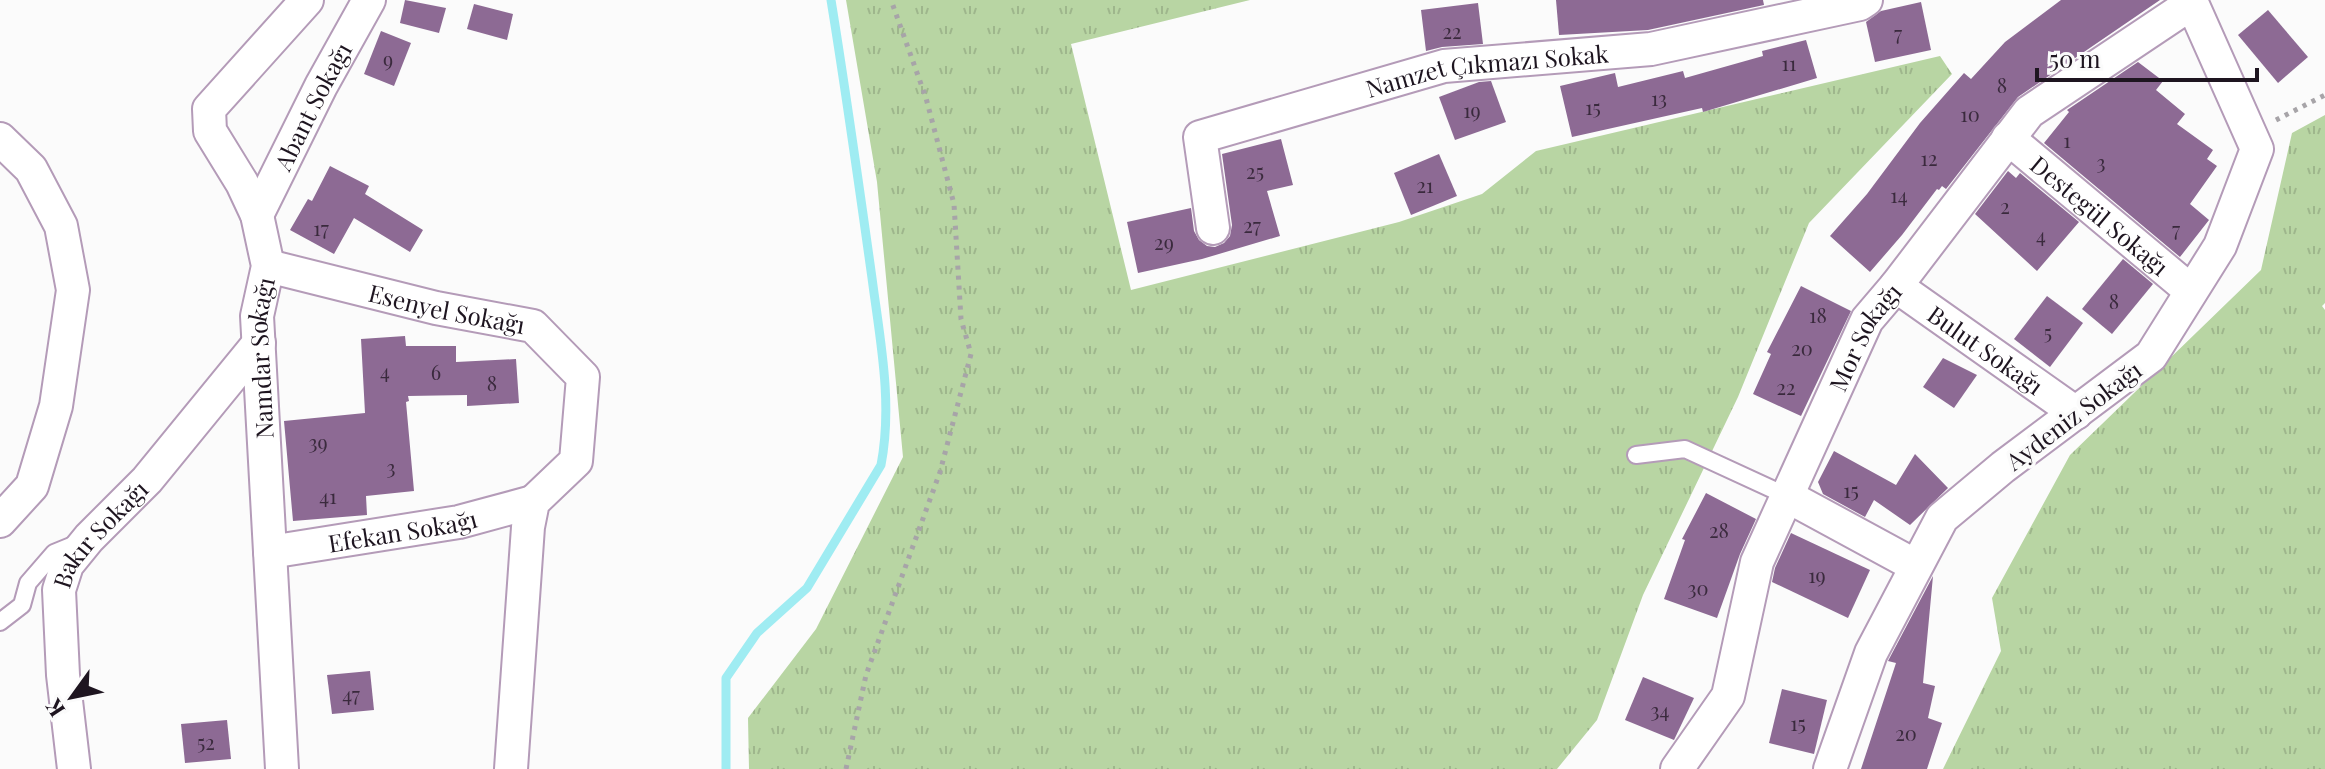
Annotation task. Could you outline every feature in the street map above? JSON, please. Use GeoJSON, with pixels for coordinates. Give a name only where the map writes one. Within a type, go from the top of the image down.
{"type":"FeatureCollection","features":[{"type":"Feature","properties":{"kind":"street","name":"Namdar Sokağı"},"geometry":{"type":"LineString","coordinates":[[282,769],[257,316],[268,266],[257,215],[242,183],[210,131],[209,109],[307,0]]}},
{"type":"Feature","properties":{"kind":"street","name":"Abant Sokağı"},"geometry":{"type":"LineString","coordinates":[[257,215],[321,86],[369,0]]}},
{"type":"Feature","properties":{"kind":"street","name":"Namzet Çıkmazı Sokak"},"geometry":{"type":"LineString","coordinates":[[1213,228],[1200,137],[1444,66],[1651,49],[1861,1]]}},
{"type":"Feature","properties":{"kind":"street","name":"Aydeniz Sokağı"},"geometry":{"type":"LineString","coordinates":[[1830,769],[1871,653],[1942,518],[2003,467],[2151,356],[2220,246],[2257,149],[2193,1]]}},
{"type":"Feature","properties":{"kind":"street","name":"Mor Sokağı"},"geometry":{"type":"LineString","coordinates":[[1677,769],[1728,696],[1757,562],[1867,320],[2029,112],[2193,1]]}},
{"type":"Feature","properties":{"kind":"street","name":"Destegül Sokağı"},"geometry":{"type":"LineString","coordinates":[[2008,138],[2191,291]]}},
{"type":"Feature","properties":{"kind":"street"},"geometry":{"type":"LineString","coordinates":[[0,139],[31,169],[61,226],[73,290],[56,406],[32,486],[0,521]]}},
{"type":"Feature","properties":{"kind":"street","name":"Esenyel Sokağı"},"geometry":{"type":"LineString","coordinates":[[268,266],[436,308],[533,326],[583,377],[576,461],[533,502]]}},
{"type":"Feature","properties":{"kind":"street","name":"Bulut Sokağı"},"geometry":{"type":"LineString","coordinates":[[1896,286],[2076,413]]}},
{"type":"Feature","properties":{"kind":"street","name":"Bakır Sokağı"},"geometry":{"type":"LineString","coordinates":[[74,769],[63,675],[59,590],[67,565],[89,538],[147,480],[259,343]]}},
{"type":"Feature","properties":{"kind":"street"},"geometry":{"type":"LineString","coordinates":[[1787,496],[1916,566]]}},
{"type":"Feature","properties":{"kind":"street"},"geometry":{"type":"LineString","coordinates":[[511,769],[528,527],[533,502]]}},
{"type":"Feature","properties":{"kind":"street","name":"Efekan Sokağı"},"geometry":{"type":"LineString","coordinates":[[270,552],[459,522],[533,502]]}},
{"type":"Feature","properties":{"kind":"lane"},"geometry":{"type":"LineString","coordinates":[[1636,455],[1685,449],[1787,496]]}},
{"type":"Feature","properties":{"kind":"lane"},"geometry":{"type":"LineString","coordinates":[[0,622],[22,605],[28,583],[54,553],[89,538]]}},
{"type":"Feature","properties":{"kind":"path"},"geometry":{"type":"LineString","coordinates":[[846,769],[866,675],[940,472],[971,354],[961,319],[954,204],[926,98],[891,0]]}},
{"type":"Feature","properties":{"kind":"path"},"geometry":{"type":"LineString","coordinates":[[2250,133],[2325,95]]}},
{"type":"Feature","properties":{"kind":"green space"},"geometry":{"type":"Polygon","coordinates":[[[846,0],[1250,0],[1071,44],[1131,290],[1399,222],[1482,194],[1536,151],[1940,56],[1952,74],[1809,223],[1738,397],[1643,595],[1597,720],[1557,769],[749,769],[748,718],[816,629],[903,457],[877,182],[846,0]]]}},
{"type":"Feature","properties":{"kind":"green space"},"geometry":{"type":"Polygon","coordinates":[[[2325,115],[2325,303],[2322,306],[2325,310],[2325,769],[1943,769],[2001,651],[1992,598],[2070,455],[2261,270],[2292,133],[2325,115]]]}},
{"type":"Feature","properties":{"kind":"building"},"geometry":{"type":"Polygon","coordinates":[[[405,0],[446,8],[439,33],[400,23],[405,0]]]}},
{"type":"Feature","properties":{"kind":"building"},"geometry":{"type":"Polygon","coordinates":[[[1556,0],[1763,0],[1764,5],[1648,30],[1559,35],[1556,0]]]}},
{"type":"Feature","properties":{"kind":"building"},"geometry":{"type":"Polygon","coordinates":[[[2061,0],[2160,0],[2018,97],[1946,189],[1942,186],[1937,189],[1870,272],[1830,236],[1964,73],[1971,79],[2005,42],[2061,0]]]}},
{"type":"Feature","properties":{"kind":"building"},"geometry":{"type":"Polygon","coordinates":[[[1921,2],[1931,50],[1875,62],[1866,22],[1881,11],[1921,2]]]}},
{"type":"Feature","properties":{"kind":"building"},"geometry":{"type":"Polygon","coordinates":[[[1478,3],[1483,44],[1426,51],[1421,10],[1478,3]]]}},
{"type":"Feature","properties":{"kind":"building"},"geometry":{"type":"Polygon","coordinates":[[[474,4],[513,14],[507,40],[467,29],[474,4]]]}},
{"type":"Feature","properties":{"kind":"building"},"geometry":{"type":"Polygon","coordinates":[[[2268,10],[2308,57],[2278,83],[2238,35],[2268,10]]]}},
{"type":"Feature","properties":{"kind":"building"},"geometry":{"type":"Polygon","coordinates":[[[381,31],[411,43],[394,86],[364,74],[381,31]]]}},
{"type":"Feature","properties":{"kind":"building"},"geometry":{"type":"Polygon","coordinates":[[[1806,40],[1817,78],[1703,112],[1702,108],[1572,137],[1560,86],[1615,73],[1618,87],[1683,71],[1685,78],[1763,56],[1762,51],[1806,40]]]}},
{"type":"Feature","properties":{"kind":"building"},"geometry":{"type":"Polygon","coordinates":[[[2138,62],[2163,81],[2156,90],[2185,114],[2177,124],[2213,150],[2207,159],[2217,166],[2190,204],[2209,220],[2180,257],[2044,143],[2069,112],[2067,110],[2138,62]]]}},
{"type":"Feature","properties":{"kind":"building"},"geometry":{"type":"Polygon","coordinates":[[[1491,81],[1506,122],[1455,140],[1439,97],[1479,82],[1491,81]]]}},
{"type":"Feature","properties":{"kind":"building"},"geometry":{"type":"Polygon","coordinates":[[[1281,139],[1293,185],[1267,191],[1280,236],[1202,259],[1138,273],[1127,222],[1191,208],[1194,231],[1199,240],[1215,247],[1224,243],[1230,236],[1232,225],[1222,154],[1281,139]]]}},
{"type":"Feature","properties":{"kind":"building"},"geometry":{"type":"Polygon","coordinates":[[[1439,154],[1457,196],[1411,215],[1394,173],[1439,154]]]}},
{"type":"Feature","properties":{"kind":"building"},"geometry":{"type":"Polygon","coordinates":[[[330,166],[369,186],[365,194],[423,230],[410,252],[354,218],[334,254],[290,230],[308,199],[312,201],[330,166]]]}},
{"type":"Feature","properties":{"kind":"building"},"geometry":{"type":"Polygon","coordinates":[[[2008,171],[2016,178],[2020,173],[2079,222],[2037,271],[1975,214],[2008,171]]]}},
{"type":"Feature","properties":{"kind":"building"},"geometry":{"type":"Polygon","coordinates":[[[2123,259],[2153,284],[2112,334],[2082,309],[2123,259]]]}},
{"type":"Feature","properties":{"kind":"building"},"geometry":{"type":"Polygon","coordinates":[[[1801,286],[1851,311],[1801,416],[1753,394],[1771,354],[1767,352],[1801,286]]]}},
{"type":"Feature","properties":{"kind":"building"},"geometry":{"type":"Polygon","coordinates":[[[2047,296],[2083,323],[2050,367],[2014,339],[2047,296]]]}},
{"type":"Feature","properties":{"kind":"building"},"geometry":{"type":"Polygon","coordinates":[[[405,336],[406,346],[456,346],[456,362],[516,359],[519,403],[467,406],[467,395],[408,396],[414,491],[366,496],[367,515],[293,521],[284,421],[365,413],[361,339],[405,336]]]}},
{"type":"Feature","properties":{"kind":"building"},"geometry":{"type":"Polygon","coordinates":[[[1943,358],[1977,375],[1954,408],[1923,387],[1943,358]]]}},
{"type":"Feature","properties":{"kind":"building"},"geometry":{"type":"Polygon","coordinates":[[[1834,451],[1896,485],[1915,454],[1948,488],[1910,525],[1874,500],[1865,517],[1823,494],[1818,482],[1834,451]]]}},
{"type":"Feature","properties":{"kind":"building"},"geometry":{"type":"Polygon","coordinates":[[[1706,493],[1756,519],[1717,618],[1664,599],[1685,540],[1682,539],[1706,493]]]}},
{"type":"Feature","properties":{"kind":"building"},"geometry":{"type":"Polygon","coordinates":[[[1791,533],[1870,570],[1848,618],[1772,582],[1791,533]]]}},
{"type":"Feature","properties":{"kind":"building"},"geometry":{"type":"Polygon","coordinates":[[[1933,576],[1923,683],[1935,686],[1928,718],[1942,723],[1927,769],[1861,769],[1896,663],[1888,661],[1933,576]]]}},
{"type":"Feature","properties":{"kind":"building"},"geometry":{"type":"Polygon","coordinates":[[[370,671],[374,710],[332,714],[327,675],[370,671]]]}},
{"type":"Feature","properties":{"kind":"building"},"geometry":{"type":"Polygon","coordinates":[[[1643,677],[1694,698],[1674,740],[1625,720],[1643,677]]]}},
{"type":"Feature","properties":{"kind":"building"},"geometry":{"type":"Polygon","coordinates":[[[1782,689],[1827,700],[1814,754],[1769,743],[1782,689]]]}},
{"type":"Feature","properties":{"kind":"building"},"geometry":{"type":"Polygon","coordinates":[[[227,720],[231,759],[185,763],[181,724],[227,720]]]}},
{"type":"Feature","properties":{"kind":"waterway"},"geometry":{"type":"LineString","coordinates":[[726,769],[726,678],[757,633],[807,588],[881,465],[886,418],[882,348],[831,0]]}}]}
